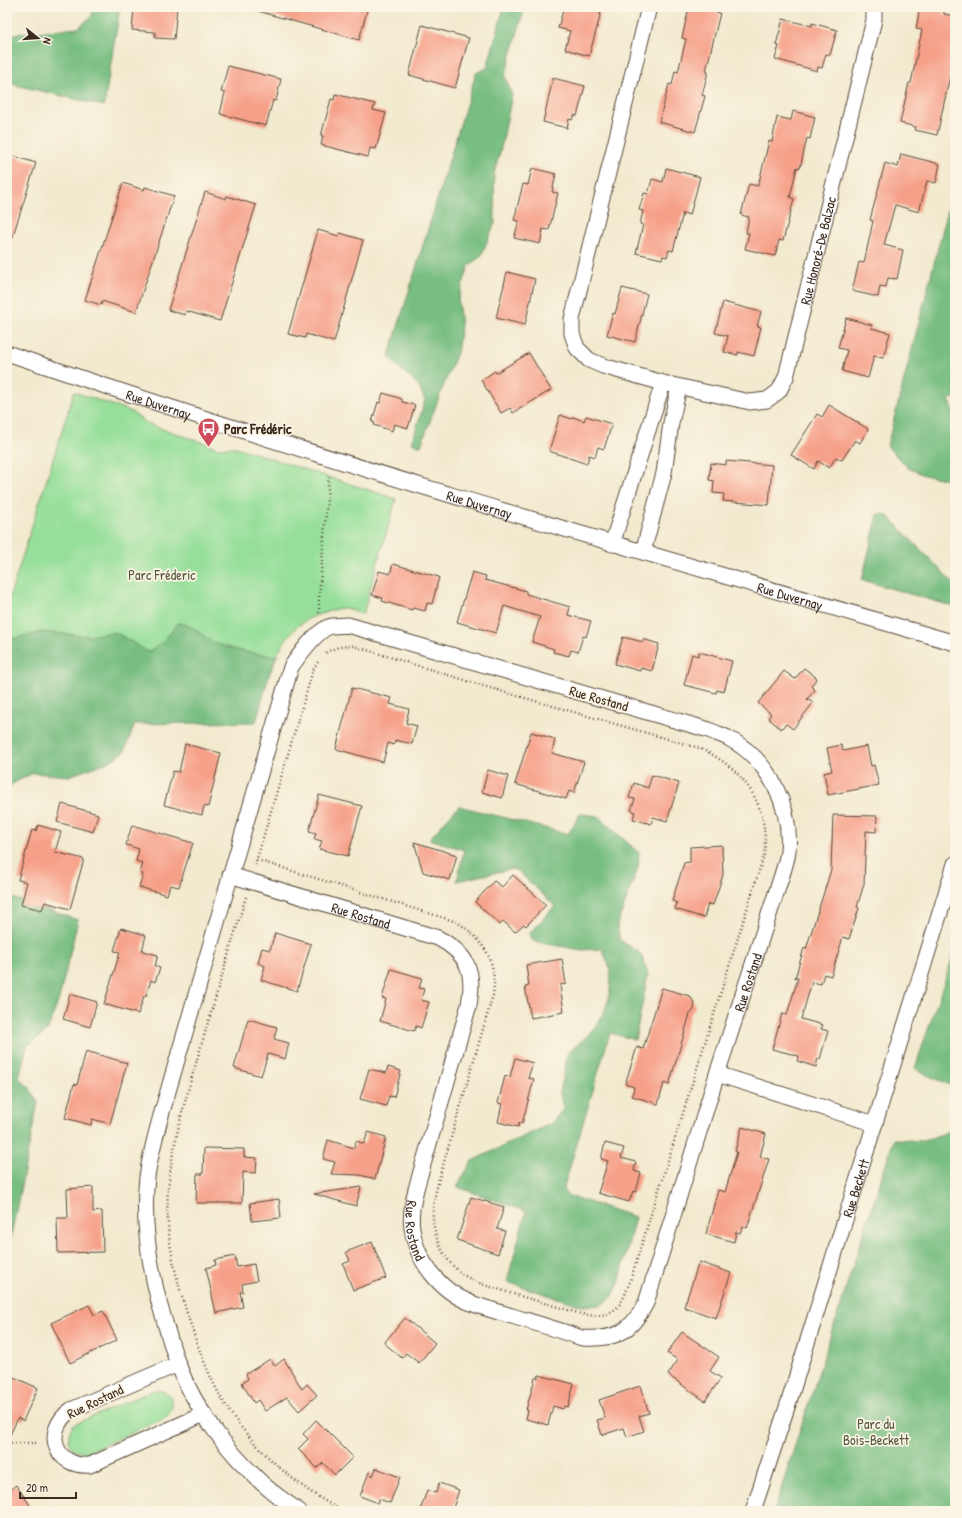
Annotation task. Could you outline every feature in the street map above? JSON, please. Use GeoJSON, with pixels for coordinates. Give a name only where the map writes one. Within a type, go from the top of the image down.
{"type":"FeatureCollection","features":[{"type":"Feature","properties":{"kind":"street","name":"Rue Honoré-De Balzac"},"geometry":{"type":"LineString","coordinates":[[649,7],[572,319],[572,334],[577,348],[589,360],[603,366],[679,387],[750,402],[767,400],[779,391],[786,377],[874,20],[874,7]]}},
{"type":"Feature","properties":{"kind":"street","name":"Rue Duvernay"},"geometry":{"type":"LineString","coordinates":[[7,353],[137,398],[612,544],[955,643]]}},
{"type":"Feature","properties":{"kind":"street"},"geometry":{"type":"LineString","coordinates":[[612,544],[663,383]]}},
{"type":"Feature","properties":{"kind":"street"},"geometry":{"type":"LineString","coordinates":[[643,552],[664,473],[671,423],[679,387]]}},
{"type":"Feature","properties":{"kind":"street","name":"Rue Rostand"},"geometry":{"type":"LineString","coordinates":[[230,875],[438,938],[453,946],[464,960],[471,973],[472,989],[469,1005],[416,1189],[412,1210],[412,1228],[418,1249],[426,1268],[439,1282],[452,1293],[470,1303],[582,1338],[599,1339],[616,1336],[628,1330],[639,1316],[646,1303],[717,1074],[781,878],[788,853],[789,830],[784,806],[767,772],[745,750],[729,739],[709,730],[348,625],[329,627],[314,638],[298,656],[291,667],[230,875],[152,1147],[147,1178],[146,1212],[148,1255],[155,1285],[178,1364],[204,1414],[219,1436],[263,1485],[300,1511]]}},
{"type":"Feature","properties":{"kind":"street","name":"Rue Beckett"},"geometry":{"type":"LineString","coordinates":[[753,1511],[955,864]]}},
{"type":"Feature","properties":{"kind":"street"},"geometry":{"type":"LineString","coordinates":[[717,1074],[875,1124]]}},
{"type":"Feature","properties":{"kind":"street","name":"Rue Rostand"},"geometry":{"type":"LineString","coordinates":[[55,1440],[58,1423],[71,1410],[178,1364]]}},
{"type":"Feature","properties":{"kind":"street"},"geometry":{"type":"LineString","coordinates":[[55,1440],[59,1452],[67,1461],[75,1464],[90,1465],[204,1414]]}},
{"type":"Feature","properties":{"kind":"path"},"geometry":{"type":"LineString","coordinates":[[320,634],[319,598],[330,457]]}},
{"type":"Feature","properties":{"kind":"path"},"geometry":{"type":"LineString","coordinates":[[256,860],[458,922],[470,930],[481,942],[491,962],[495,983],[487,1022],[439,1179],[434,1201],[433,1219],[437,1238],[444,1254],[454,1267],[467,1277],[490,1287],[581,1314],[594,1316],[606,1315],[617,1308],[624,1299],[633,1272],[764,855],[766,840],[764,824],[759,806],[741,777],[730,766],[715,755],[699,748],[497,690],[354,646],[343,646],[331,649],[321,655]]}},
{"type":"Feature","properties":{"kind":"path"},"geometry":{"type":"LineString","coordinates":[[318,660],[313,670],[256,860],[175,1143],[168,1193],[168,1234],[173,1267],[201,1354],[216,1389],[231,1413],[257,1445],[283,1470],[309,1491],[343,1511]]}},
{"type":"Feature","properties":{"kind":"path"},"geometry":{"type":"LineString","coordinates":[[7,1443],[36,1443],[55,1440]]}},
{"type":"Feature","properties":{"kind":"green space"},"geometry":{"type":"Polygon","coordinates":[[[93,7],[120,7],[104,106],[7,83],[7,35],[78,28],[92,16],[93,7]]]}},
{"type":"Feature","properties":{"kind":"green space"},"geometry":{"type":"Polygon","coordinates":[[[504,7],[525,7],[505,76],[512,95],[494,174],[495,223],[481,256],[469,266],[458,299],[461,326],[457,353],[421,446],[412,443],[425,400],[418,385],[395,364],[389,356],[476,73],[487,68],[504,7]]]}},
{"type":"Feature","properties":{"kind":"green space"},"geometry":{"type":"Polygon","coordinates":[[[955,182],[955,397],[949,400],[955,412],[955,481],[924,475],[908,468],[887,446],[955,182]]]}},
{"type":"Feature","properties":{"kind":"green space","name":"Parc Fréderic"},"geometry":{"type":"Polygon","coordinates":[[[74,392],[130,411],[148,424],[219,448],[236,447],[396,499],[363,614],[350,609],[342,608],[313,617],[304,622],[296,628],[284,643],[270,672],[7,717],[7,606],[74,392]]]}},
{"type":"Feature","properties":{"kind":"green space"},"geometry":{"type":"Polygon","coordinates":[[[878,514],[887,515],[955,585],[955,607],[862,580],[878,514]]]}},
{"type":"Feature","properties":{"kind":"green space"},"geometry":{"type":"Polygon","coordinates":[[[178,623],[190,626],[223,646],[245,652],[277,656],[270,672],[256,722],[135,724],[124,752],[108,762],[69,776],[33,773],[12,784],[7,790],[7,640],[42,632],[90,636],[115,632],[148,652],[164,641],[178,623]]]}},
{"type":"Feature","properties":{"kind":"green space"},"geometry":{"type":"Polygon","coordinates":[[[459,806],[568,834],[580,814],[598,816],[639,853],[638,868],[617,925],[620,940],[641,954],[648,974],[635,1040],[610,1033],[563,1190],[567,1195],[635,1217],[619,1283],[612,1297],[601,1305],[583,1306],[507,1282],[526,1211],[457,1187],[472,1161],[552,1123],[563,1109],[560,1093],[568,1052],[595,1027],[606,1007],[611,983],[608,962],[602,949],[581,950],[533,941],[530,933],[555,906],[518,871],[512,869],[457,881],[464,850],[429,839],[459,806]]]}},
{"type":"Feature","properties":{"kind":"green space"},"geometry":{"type":"Polygon","coordinates":[[[7,896],[78,920],[59,999],[47,1031],[27,1046],[19,1078],[29,1087],[38,1102],[7,1256],[7,896]]]}},
{"type":"Feature","properties":{"kind":"green space"},"geometry":{"type":"Polygon","coordinates":[[[955,950],[955,1087],[920,1072],[915,1068],[955,950]]]}},
{"type":"Feature","properties":{"kind":"green space","name":"Parc du Bois-Beckett"},"geometry":{"type":"Polygon","coordinates":[[[953,1130],[955,1131],[955,1511],[774,1511],[894,1139],[923,1141],[953,1130]]]}},
{"type":"Feature","properties":{"kind":"green space"},"geometry":{"type":"Polygon","coordinates":[[[151,1391],[163,1391],[172,1401],[171,1410],[165,1418],[88,1452],[76,1451],[70,1445],[69,1436],[73,1425],[151,1391]]]}},
{"type":"Feature","properties":{"kind":"building"},"geometry":{"type":"Polygon","coordinates":[[[134,7],[177,7],[174,39],[155,38],[155,32],[132,30],[134,7]]]}},
{"type":"Feature","properties":{"kind":"building"},"geometry":{"type":"Polygon","coordinates":[[[258,7],[368,7],[359,40],[258,11],[258,7]]]}},
{"type":"Feature","properties":{"kind":"building"},"geometry":{"type":"Polygon","coordinates":[[[564,7],[600,7],[599,13],[601,13],[589,56],[565,49],[570,31],[558,28],[564,7]]]}},
{"type":"Feature","properties":{"kind":"building"},"geometry":{"type":"Polygon","coordinates":[[[689,7],[717,7],[716,12],[720,13],[706,71],[708,72],[702,95],[705,96],[695,132],[659,122],[669,84],[672,85],[675,71],[678,72],[686,39],[682,38],[689,7]]]}},
{"type":"Feature","properties":{"kind":"building"},"geometry":{"type":"Polygon","coordinates":[[[920,7],[944,11],[944,14],[955,16],[955,68],[952,67],[937,135],[915,130],[916,127],[900,123],[909,83],[911,83],[922,30],[916,29],[920,7]]]}},
{"type":"Feature","properties":{"kind":"building"},"geometry":{"type":"Polygon","coordinates":[[[783,19],[812,26],[812,23],[837,30],[830,55],[826,54],[822,68],[818,67],[817,71],[775,59],[779,46],[776,45],[783,19]]]}},
{"type":"Feature","properties":{"kind":"building"},"geometry":{"type":"Polygon","coordinates":[[[422,25],[469,38],[455,88],[409,75],[422,25]]]}},
{"type":"Feature","properties":{"kind":"building"},"geometry":{"type":"Polygon","coordinates":[[[228,66],[281,79],[276,101],[273,100],[266,126],[220,114],[225,93],[221,92],[228,66]]]}},
{"type":"Feature","properties":{"kind":"building"},"geometry":{"type":"Polygon","coordinates":[[[553,78],[585,86],[577,116],[574,115],[572,120],[569,119],[567,128],[543,122],[553,78]]]}},
{"type":"Feature","properties":{"kind":"building"},"geometry":{"type":"Polygon","coordinates":[[[335,94],[375,104],[373,110],[386,113],[376,149],[370,148],[368,157],[321,145],[323,136],[321,136],[331,99],[334,100],[335,94]]]}},
{"type":"Feature","properties":{"kind":"building"},"geometry":{"type":"Polygon","coordinates":[[[793,111],[815,117],[810,139],[807,138],[800,168],[797,167],[790,197],[794,199],[783,241],[779,240],[775,256],[745,249],[749,233],[746,233],[749,217],[741,215],[749,184],[758,186],[769,141],[772,142],[777,117],[791,120],[793,111]]]}},
{"type":"Feature","properties":{"kind":"building"},"geometry":{"type":"Polygon","coordinates":[[[7,154],[36,163],[10,245],[7,245],[7,154]]]}},
{"type":"Feature","properties":{"kind":"building"},"geometry":{"type":"Polygon","coordinates":[[[901,154],[940,164],[936,183],[927,181],[919,212],[895,205],[884,245],[903,250],[897,279],[888,278],[886,287],[880,286],[878,297],[852,291],[859,262],[864,263],[873,221],[870,220],[885,163],[898,167],[901,154]]]}},
{"type":"Feature","properties":{"kind":"building"},"geometry":{"type":"Polygon","coordinates":[[[532,168],[556,174],[552,192],[558,193],[549,230],[543,229],[540,244],[514,238],[519,221],[514,220],[523,184],[528,185],[532,168]]]}},
{"type":"Feature","properties":{"kind":"building"},"geometry":{"type":"Polygon","coordinates":[[[666,168],[700,177],[690,215],[683,213],[673,251],[669,250],[667,257],[663,256],[662,259],[636,253],[643,225],[640,224],[643,211],[639,210],[644,193],[648,194],[652,179],[663,182],[666,168]]]}},
{"type":"Feature","properties":{"kind":"building"},"geometry":{"type":"Polygon","coordinates":[[[123,183],[144,190],[145,187],[174,196],[136,312],[102,301],[101,305],[85,300],[123,183]]]}},
{"type":"Feature","properties":{"kind":"building"},"geometry":{"type":"Polygon","coordinates":[[[205,192],[226,199],[227,196],[256,205],[220,321],[186,311],[185,315],[168,310],[205,192]]]}},
{"type":"Feature","properties":{"kind":"building"},"geometry":{"type":"Polygon","coordinates":[[[318,230],[339,236],[340,233],[363,240],[334,342],[306,334],[305,338],[288,334],[318,230]]]}},
{"type":"Feature","properties":{"kind":"building"},"geometry":{"type":"Polygon","coordinates":[[[507,272],[535,279],[525,325],[496,318],[507,272]]]}},
{"type":"Feature","properties":{"kind":"building"},"geometry":{"type":"Polygon","coordinates":[[[622,288],[647,294],[635,342],[607,335],[613,313],[615,314],[622,288]]]}},
{"type":"Feature","properties":{"kind":"building"},"geometry":{"type":"Polygon","coordinates":[[[723,302],[761,312],[757,326],[761,327],[754,356],[738,352],[738,355],[724,352],[728,336],[715,333],[723,302]]]}},
{"type":"Feature","properties":{"kind":"building"},"geometry":{"type":"Polygon","coordinates":[[[846,318],[872,325],[871,328],[890,333],[883,358],[874,356],[868,378],[842,371],[847,350],[838,348],[846,318]]]}},
{"type":"Feature","properties":{"kind":"building"},"geometry":{"type":"Polygon","coordinates":[[[529,353],[551,390],[513,413],[510,408],[501,413],[481,380],[495,371],[496,373],[529,353]]]}},
{"type":"Feature","properties":{"kind":"building"},"geometry":{"type":"Polygon","coordinates":[[[383,393],[402,399],[402,402],[415,405],[408,428],[394,424],[392,431],[374,425],[375,423],[372,422],[378,402],[380,403],[383,393]]]}},
{"type":"Feature","properties":{"kind":"building"},"geometry":{"type":"Polygon","coordinates":[[[829,405],[868,429],[860,443],[855,440],[842,460],[836,457],[829,468],[818,461],[814,469],[791,455],[817,414],[822,417],[829,405]]]}},
{"type":"Feature","properties":{"kind":"building"},"geometry":{"type":"Polygon","coordinates":[[[560,415],[572,419],[573,417],[584,421],[586,416],[612,424],[604,449],[598,447],[595,457],[589,455],[587,464],[549,451],[560,415]]]}},
{"type":"Feature","properties":{"kind":"building"},"geometry":{"type":"Polygon","coordinates":[[[726,461],[772,465],[769,505],[723,501],[724,494],[713,493],[714,481],[709,480],[711,463],[726,465],[726,461]]]}},
{"type":"Feature","properties":{"kind":"building"},"geometry":{"type":"Polygon","coordinates":[[[393,564],[439,577],[432,604],[427,603],[425,611],[413,608],[412,610],[382,601],[383,598],[372,595],[379,571],[390,574],[393,564]]]}},
{"type":"Feature","properties":{"kind":"building"},"geometry":{"type":"Polygon","coordinates":[[[472,572],[486,576],[485,580],[526,591],[526,594],[570,607],[568,615],[591,621],[586,637],[583,636],[578,652],[571,650],[569,656],[553,652],[554,649],[532,642],[540,617],[504,606],[496,633],[457,622],[472,572]]]}},
{"type":"Feature","properties":{"kind":"building"},"geometry":{"type":"Polygon","coordinates":[[[623,637],[643,642],[643,639],[659,644],[652,671],[641,668],[640,671],[615,664],[623,637]]]}},
{"type":"Feature","properties":{"kind":"building"},"geometry":{"type":"Polygon","coordinates":[[[699,652],[732,661],[724,692],[717,690],[716,693],[684,685],[692,654],[698,656],[699,652]]]}},
{"type":"Feature","properties":{"kind":"building"},"geometry":{"type":"Polygon","coordinates":[[[804,668],[817,678],[811,686],[815,690],[807,699],[813,703],[793,729],[786,724],[781,729],[768,718],[771,714],[758,703],[784,671],[795,679],[804,668]]]}},
{"type":"Feature","properties":{"kind":"building"},"geometry":{"type":"Polygon","coordinates":[[[352,688],[392,698],[390,704],[409,709],[406,723],[417,726],[412,744],[395,740],[394,745],[388,743],[383,762],[336,749],[352,688]]]}},
{"type":"Feature","properties":{"kind":"building"},"geometry":{"type":"Polygon","coordinates":[[[531,732],[555,739],[552,753],[584,762],[574,793],[569,791],[566,799],[515,784],[531,732]]]}},
{"type":"Feature","properties":{"kind":"building"},"geometry":{"type":"Polygon","coordinates":[[[185,744],[221,753],[208,807],[204,806],[202,815],[164,805],[173,771],[179,772],[185,744]]]}},
{"type":"Feature","properties":{"kind":"building"},"geometry":{"type":"Polygon","coordinates":[[[841,745],[843,751],[867,746],[871,766],[874,765],[879,785],[828,795],[824,773],[832,771],[827,748],[841,745]]]}},
{"type":"Feature","properties":{"kind":"building"},"geometry":{"type":"Polygon","coordinates":[[[488,770],[508,776],[502,798],[482,792],[488,770]]]}},
{"type":"Feature","properties":{"kind":"building"},"geometry":{"type":"Polygon","coordinates":[[[652,775],[679,783],[667,821],[653,817],[651,824],[633,819],[635,812],[631,810],[635,799],[629,798],[634,783],[648,788],[652,775]]]}},
{"type":"Feature","properties":{"kind":"building"},"geometry":{"type":"Polygon","coordinates":[[[319,795],[362,806],[348,856],[319,849],[322,841],[314,839],[316,833],[309,831],[319,795]]]}},
{"type":"Feature","properties":{"kind":"building"},"geometry":{"type":"Polygon","coordinates":[[[62,804],[98,814],[93,832],[57,822],[62,804]]]}},
{"type":"Feature","properties":{"kind":"building"},"geometry":{"type":"Polygon","coordinates":[[[833,815],[877,816],[876,832],[866,831],[864,884],[857,907],[859,908],[849,939],[843,937],[831,976],[824,974],[821,984],[812,982],[801,1019],[823,1025],[821,1029],[828,1031],[820,1059],[818,1058],[816,1067],[797,1061],[799,1056],[772,1049],[782,1014],[787,1015],[798,978],[795,978],[804,948],[806,949],[831,870],[833,815]]]}},
{"type":"Feature","properties":{"kind":"building"},"geometry":{"type":"Polygon","coordinates":[[[38,825],[61,832],[55,852],[84,859],[70,909],[45,902],[42,910],[21,905],[27,882],[18,880],[32,830],[36,831],[38,825]]]}},
{"type":"Feature","properties":{"kind":"building"},"geometry":{"type":"Polygon","coordinates":[[[132,825],[193,843],[179,887],[170,885],[167,895],[139,887],[143,874],[140,873],[143,863],[136,861],[139,849],[126,845],[132,825]]]}},
{"type":"Feature","properties":{"kind":"building"},"geometry":{"type":"Polygon","coordinates":[[[414,842],[457,855],[450,880],[423,872],[414,842]]]}},
{"type":"Feature","properties":{"kind":"building"},"geometry":{"type":"Polygon","coordinates":[[[722,845],[723,875],[713,905],[708,904],[704,918],[675,909],[677,903],[672,901],[684,863],[690,862],[690,847],[722,845]]]}},
{"type":"Feature","properties":{"kind":"building"},"geometry":{"type":"Polygon","coordinates":[[[513,875],[546,905],[526,926],[524,924],[515,932],[503,921],[500,925],[475,902],[494,881],[502,887],[513,875]]]}},
{"type":"Feature","properties":{"kind":"building"},"geometry":{"type":"Polygon","coordinates":[[[121,928],[146,935],[142,951],[158,955],[155,966],[160,968],[155,982],[151,980],[138,1014],[104,1004],[120,952],[114,951],[121,928]]]}},
{"type":"Feature","properties":{"kind":"building"},"geometry":{"type":"Polygon","coordinates":[[[275,933],[311,944],[297,991],[261,980],[265,966],[258,963],[262,948],[270,950],[275,933]]]}},
{"type":"Feature","properties":{"kind":"building"},"geometry":{"type":"Polygon","coordinates":[[[562,959],[566,984],[560,985],[564,1012],[531,1018],[525,987],[529,986],[526,965],[562,959]]]}},
{"type":"Feature","properties":{"kind":"building"},"geometry":{"type":"Polygon","coordinates":[[[391,969],[422,978],[419,988],[424,989],[421,1000],[429,1002],[421,1028],[416,1026],[414,1031],[380,1021],[386,999],[382,998],[391,969]]]}},
{"type":"Feature","properties":{"kind":"building"},"geometry":{"type":"Polygon","coordinates":[[[662,988],[690,996],[695,1006],[690,1014],[669,1085],[664,1083],[658,1104],[632,1096],[634,1087],[625,1084],[637,1047],[643,1049],[662,988]]]}},
{"type":"Feature","properties":{"kind":"building"},"geometry":{"type":"Polygon","coordinates":[[[70,994],[97,1002],[90,1027],[63,1019],[70,994]]]}},
{"type":"Feature","properties":{"kind":"building"},"geometry":{"type":"Polygon","coordinates":[[[248,1019],[277,1027],[274,1039],[289,1043],[285,1059],[268,1054],[261,1076],[234,1068],[248,1019]]]}},
{"type":"Feature","properties":{"kind":"building"},"geometry":{"type":"Polygon","coordinates":[[[86,1051],[127,1063],[110,1124],[92,1119],[91,1125],[65,1118],[74,1084],[77,1085],[86,1051]]]}},
{"type":"Feature","properties":{"kind":"building"},"geometry":{"type":"Polygon","coordinates":[[[515,1058],[533,1063],[528,1078],[534,1079],[522,1124],[519,1123],[518,1127],[498,1122],[502,1104],[498,1103],[505,1076],[510,1077],[515,1058]]]}},
{"type":"Feature","properties":{"kind":"building"},"geometry":{"type":"Polygon","coordinates":[[[388,1067],[401,1071],[394,1097],[389,1096],[386,1106],[360,1099],[369,1069],[386,1073],[388,1067]]]}},
{"type":"Feature","properties":{"kind":"building"},"geometry":{"type":"Polygon","coordinates":[[[742,1127],[766,1134],[760,1157],[769,1159],[747,1228],[743,1226],[740,1233],[736,1232],[734,1242],[706,1234],[718,1190],[725,1192],[737,1152],[735,1151],[742,1127]]]}},
{"type":"Feature","properties":{"kind":"building"},"geometry":{"type":"Polygon","coordinates":[[[368,1132],[386,1137],[375,1179],[360,1175],[331,1174],[335,1162],[323,1159],[328,1140],[354,1148],[356,1141],[364,1144],[368,1132]]]}},
{"type":"Feature","properties":{"kind":"building"},"geometry":{"type":"Polygon","coordinates":[[[605,1143],[624,1148],[621,1158],[636,1162],[634,1171],[641,1173],[636,1192],[633,1191],[629,1202],[598,1193],[608,1161],[601,1159],[605,1143]]]}},
{"type":"Feature","properties":{"kind":"building"},"geometry":{"type":"Polygon","coordinates":[[[204,1148],[244,1149],[244,1157],[257,1158],[256,1173],[243,1172],[242,1203],[196,1203],[197,1174],[203,1174],[204,1148]]]}},
{"type":"Feature","properties":{"kind":"building"},"geometry":{"type":"Polygon","coordinates":[[[93,1187],[93,1212],[102,1211],[103,1252],[58,1253],[57,1218],[68,1218],[67,1189],[93,1187]]]}},
{"type":"Feature","properties":{"kind":"building"},"geometry":{"type":"Polygon","coordinates":[[[361,1187],[356,1206],[314,1194],[361,1187]]]}},
{"type":"Feature","properties":{"kind":"building"},"geometry":{"type":"Polygon","coordinates":[[[471,1197],[504,1207],[497,1229],[505,1231],[498,1254],[457,1240],[471,1197]]]}},
{"type":"Feature","properties":{"kind":"building"},"geometry":{"type":"Polygon","coordinates":[[[279,1199],[281,1218],[252,1221],[250,1203],[279,1199]]]}},
{"type":"Feature","properties":{"kind":"building"},"geometry":{"type":"Polygon","coordinates":[[[372,1242],[386,1278],[353,1290],[343,1264],[350,1261],[346,1252],[372,1242]]]}},
{"type":"Feature","properties":{"kind":"building"},"geometry":{"type":"Polygon","coordinates":[[[235,1256],[237,1267],[254,1264],[257,1281],[242,1284],[243,1292],[240,1292],[243,1307],[216,1313],[206,1268],[216,1265],[215,1260],[235,1256]]]}},
{"type":"Feature","properties":{"kind":"building"},"geometry":{"type":"Polygon","coordinates":[[[699,1262],[731,1273],[716,1318],[684,1307],[699,1262]]]}},
{"type":"Feature","properties":{"kind":"building"},"geometry":{"type":"Polygon","coordinates":[[[89,1305],[94,1315],[103,1311],[117,1340],[70,1363],[51,1323],[89,1305]]]}},
{"type":"Feature","properties":{"kind":"building"},"geometry":{"type":"Polygon","coordinates":[[[405,1318],[435,1343],[419,1363],[406,1353],[402,1358],[384,1343],[405,1318]]]}},
{"type":"Feature","properties":{"kind":"building"},"geometry":{"type":"Polygon","coordinates":[[[682,1332],[719,1357],[710,1371],[721,1378],[705,1401],[668,1375],[678,1360],[667,1353],[682,1332]]]}},
{"type":"Feature","properties":{"kind":"building"},"geometry":{"type":"Polygon","coordinates":[[[270,1359],[275,1366],[284,1359],[302,1389],[307,1384],[317,1395],[299,1411],[287,1397],[265,1411],[258,1400],[254,1403],[242,1383],[248,1379],[246,1374],[270,1359]]]}},
{"type":"Feature","properties":{"kind":"building"},"geometry":{"type":"Polygon","coordinates":[[[7,1374],[38,1388],[23,1421],[18,1418],[7,1441],[7,1374]]]}},
{"type":"Feature","properties":{"kind":"building"},"geometry":{"type":"Polygon","coordinates":[[[539,1375],[574,1384],[568,1407],[564,1406],[563,1409],[553,1406],[548,1425],[526,1419],[528,1410],[526,1410],[535,1378],[538,1378],[539,1375]]]}},
{"type":"Feature","properties":{"kind":"building"},"geometry":{"type":"Polygon","coordinates":[[[640,1386],[649,1413],[639,1416],[644,1431],[627,1437],[624,1428],[602,1435],[597,1420],[605,1418],[599,1400],[640,1386]]]}},
{"type":"Feature","properties":{"kind":"building"},"geometry":{"type":"Polygon","coordinates":[[[316,1420],[353,1457],[335,1475],[323,1463],[317,1468],[298,1449],[308,1439],[303,1434],[316,1420]]]}},
{"type":"Feature","properties":{"kind":"building"},"geometry":{"type":"Polygon","coordinates":[[[376,1468],[400,1477],[390,1503],[379,1499],[378,1503],[360,1496],[369,1472],[373,1476],[376,1468]]]}},
{"type":"Feature","properties":{"kind":"building"},"geometry":{"type":"Polygon","coordinates":[[[439,1483],[459,1490],[452,1511],[420,1511],[427,1490],[436,1493],[439,1483]]]}},
{"type":"Feature","properties":{"kind":"building"},"geometry":{"type":"Polygon","coordinates":[[[16,1485],[30,1505],[21,1511],[7,1511],[7,1492],[16,1485]]]}},
{"type":"Feature","properties":{"kind":"place","name":"Parc Frédéric"},"geometry":{"type":"Point","coordinates":[209,448]}}]}
